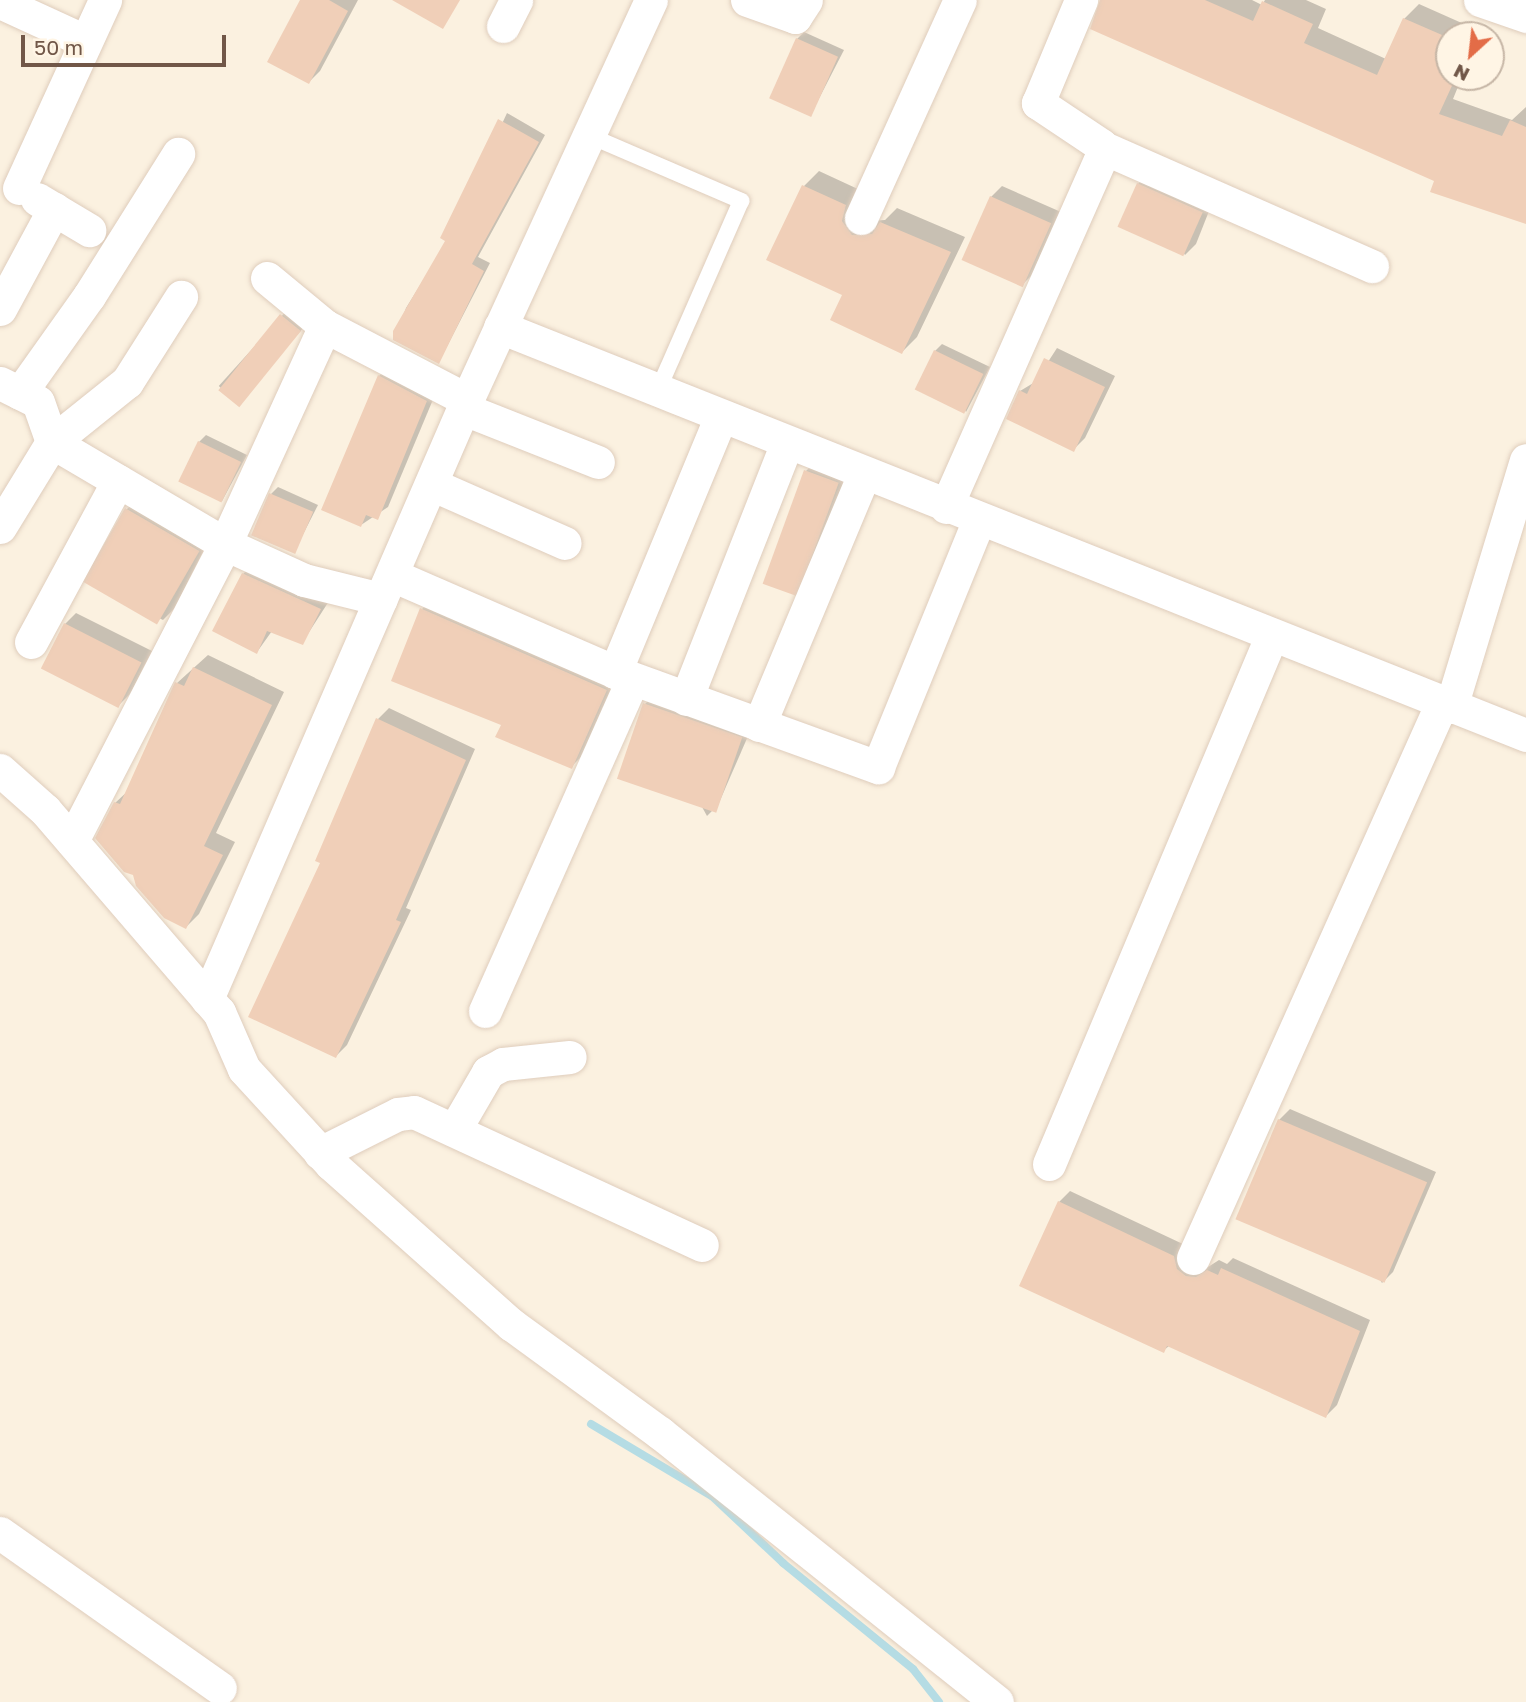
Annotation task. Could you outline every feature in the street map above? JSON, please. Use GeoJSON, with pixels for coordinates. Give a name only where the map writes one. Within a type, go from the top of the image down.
{"type":"FeatureCollection","features":[{"type":"Feature","properties":{"kind":"street"},"geometry":{"type":"LineString","coordinates":[[89,230],[10,184],[105,0]]}},
{"type":"Feature","properties":{"kind":"street"},"geometry":{"type":"LineString","coordinates":[[207,999],[500,327],[651,0]]}},
{"type":"Feature","properties":{"kind":"street"},"geometry":{"type":"LineString","coordinates":[[747,0],[795,16],[806,0]]}},
{"type":"Feature","properties":{"kind":"street"},"geometry":{"type":"LineString","coordinates":[[861,218],[960,0]]}},
{"type":"Feature","properties":{"kind":"street"},"geometry":{"type":"LineString","coordinates":[[1082,0],[1038,103],[1104,148],[1372,266]]}},
{"type":"Feature","properties":{"kind":"street"},"geometry":{"type":"LineString","coordinates":[[1480,0],[1526,16]]}},
{"type":"Feature","properties":{"kind":"street"},"geometry":{"type":"LineString","coordinates":[[0,2],[85,41]]}},
{"type":"Feature","properties":{"kind":"street"},"geometry":{"type":"LineString","coordinates":[[946,507],[1104,148]]}},
{"type":"Feature","properties":{"kind":"street"},"geometry":{"type":"LineString","coordinates":[[178,154],[89,296],[10,388],[42,407],[52,442],[225,544],[304,580],[387,587],[686,699],[878,766],[979,520]]}},
{"type":"Feature","properties":{"kind":"street"},"geometry":{"type":"LineString","coordinates":[[0,310],[54,209]]}},
{"type":"Feature","properties":{"kind":"street"},"geometry":{"type":"LineString","coordinates":[[267,278],[325,326],[466,404],[598,462]]}},
{"type":"Feature","properties":{"kind":"street"},"geometry":{"type":"LineString","coordinates":[[0,527],[52,442],[127,382],[181,297]]}},
{"type":"Feature","properties":{"kind":"street"},"geometry":{"type":"LineString","coordinates":[[72,841],[225,544],[325,326]]}},
{"type":"Feature","properties":{"kind":"street"},"geometry":{"type":"LineString","coordinates":[[500,327],[1271,637],[1526,735]]}},
{"type":"Feature","properties":{"kind":"street"},"geometry":{"type":"LineString","coordinates":[[485,1011],[624,675],[721,416]]}},
{"type":"Feature","properties":{"kind":"street"},"geometry":{"type":"LineString","coordinates":[[686,699],[787,443]]}},
{"type":"Feature","properties":{"kind":"street"},"geometry":{"type":"LineString","coordinates":[[1193,1258],[1446,706],[1526,460]]}},
{"type":"Feature","properties":{"kind":"street"},"geometry":{"type":"LineString","coordinates":[[759,725],[864,474]]}},
{"type":"Feature","properties":{"kind":"street"},"geometry":{"type":"LineString","coordinates":[[31,642],[118,481]]}},
{"type":"Feature","properties":{"kind":"street"},"geometry":{"type":"LineString","coordinates":[[432,484],[565,543]]}},
{"type":"Feature","properties":{"kind":"street"},"geometry":{"type":"LineString","coordinates":[[1049,1164],[1271,637]]}},
{"type":"Feature","properties":{"kind":"street"},"geometry":{"type":"LineString","coordinates":[[0,770],[72,841],[219,1012],[244,1069],[320,1153],[512,1325],[660,1433],[996,1702]]}},
{"type":"Feature","properties":{"kind":"street"},"geometry":{"type":"LineString","coordinates":[[455,1129],[488,1072],[503,1064],[570,1057]]}},
{"type":"Feature","properties":{"kind":"street"},"geometry":{"type":"LineString","coordinates":[[320,1153],[398,1114],[414,1112],[702,1245]]}},
{"type":"Feature","properties":{"kind":"street"},"geometry":{"type":"LineString","coordinates":[[0,1533],[220,1688]]}},
{"type":"Feature","properties":{"kind":"lane"},"geometry":{"type":"LineString","coordinates":[[588,135],[741,201],[657,390]]}},
{"type":"Feature","properties":{"kind":"building"},"geometry":{"type":"Polygon","coordinates":[[[300,0],[329,0],[348,11],[309,84],[267,62],[300,0]]]}},
{"type":"Feature","properties":{"kind":"building"},"geometry":{"type":"Polygon","coordinates":[[[392,0],[460,0],[443,29],[392,0]]]}},
{"type":"Feature","properties":{"kind":"building"},"geometry":{"type":"Polygon","coordinates":[[[1100,0],[1205,0],[1253,21],[1262,1],[1313,24],[1304,43],[1377,75],[1403,18],[1435,32],[1435,91],[1450,91],[1439,114],[1502,136],[1510,120],[1526,127],[1526,224],[1430,192],[1434,181],[1090,29],[1100,0]]]}},
{"type":"Feature","properties":{"kind":"building"},"geometry":{"type":"Polygon","coordinates":[[[796,38],[838,57],[811,117],[769,98],[796,38]]]}},
{"type":"Feature","properties":{"kind":"building"},"geometry":{"type":"Polygon","coordinates":[[[498,119],[539,142],[472,264],[484,271],[439,364],[393,340],[393,331],[445,241],[440,238],[498,119]]]}},
{"type":"Feature","properties":{"kind":"building"},"geometry":{"type":"Polygon","coordinates":[[[1137,183],[1203,212],[1183,256],[1117,227],[1137,183]]]}},
{"type":"Feature","properties":{"kind":"building"},"geometry":{"type":"Polygon","coordinates":[[[802,185],[846,205],[842,221],[852,235],[872,234],[880,222],[951,252],[902,354],[830,320],[842,295],[766,260],[802,185]]]}},
{"type":"Feature","properties":{"kind":"building"},"geometry":{"type":"Polygon","coordinates":[[[990,196],[1051,223],[1023,287],[962,260],[990,196]]]}},
{"type":"Feature","properties":{"kind":"building"},"geometry":{"type":"Polygon","coordinates":[[[280,314],[301,331],[239,407],[218,390],[280,314]]]}},
{"type":"Feature","properties":{"kind":"building"},"geometry":{"type":"Polygon","coordinates":[[[934,350],[983,374],[964,414],[915,390],[934,350]]]}},
{"type":"Feature","properties":{"kind":"building"},"geometry":{"type":"Polygon","coordinates":[[[1044,358],[1105,387],[1074,452],[1006,419],[1019,390],[1027,394],[1044,358]]]}},
{"type":"Feature","properties":{"kind":"building"},"geometry":{"type":"Polygon","coordinates":[[[378,375],[427,401],[378,520],[366,515],[361,527],[321,510],[378,375]]]}},
{"type":"Feature","properties":{"kind":"building"},"geometry":{"type":"Polygon","coordinates":[[[198,441],[241,462],[221,502],[178,481],[198,441]]]}},
{"type":"Feature","properties":{"kind":"building"},"geometry":{"type":"Polygon","coordinates":[[[804,470],[839,483],[797,596],[763,584],[804,470]]]}},
{"type":"Feature","properties":{"kind":"building"},"geometry":{"type":"Polygon","coordinates":[[[269,493],[313,512],[295,554],[251,535],[269,493]]]}},
{"type":"Feature","properties":{"kind":"building"},"geometry":{"type":"Polygon","coordinates":[[[125,508],[199,551],[157,625],[83,582],[125,508]]]}},
{"type":"Feature","properties":{"kind":"building"},"geometry":{"type":"Polygon","coordinates":[[[242,573],[321,609],[303,645],[267,631],[257,654],[212,631],[242,573]]]}},
{"type":"Feature","properties":{"kind":"building"},"geometry":{"type":"Polygon","coordinates":[[[420,608],[607,690],[572,769],[495,737],[501,725],[391,681],[420,608]]]}},
{"type":"Feature","properties":{"kind":"building"},"geometry":{"type":"Polygon","coordinates":[[[64,623],[142,662],[118,708],[41,668],[64,623]]]}},
{"type":"Feature","properties":{"kind":"building"},"geometry":{"type":"Polygon","coordinates":[[[193,667],[272,705],[204,846],[223,855],[186,929],[164,918],[136,886],[133,875],[124,872],[95,838],[114,802],[120,804],[175,682],[184,686],[193,667]]]}},
{"type":"Feature","properties":{"kind":"building"},"geometry":{"type":"Polygon","coordinates":[[[643,703],[742,737],[716,813],[617,779],[643,703]]]}},
{"type":"Feature","properties":{"kind":"building"},"geometry":{"type":"Polygon","coordinates":[[[376,718],[466,760],[396,920],[401,922],[336,1058],[248,1017],[320,863],[315,861],[376,718]]]}},
{"type":"Feature","properties":{"kind":"building"},"geometry":{"type":"Polygon","coordinates":[[[1278,1119],[1427,1182],[1385,1283],[1235,1219],[1278,1119]]]}},
{"type":"Feature","properties":{"kind":"building"},"geometry":{"type":"Polygon","coordinates":[[[1058,1201],[1174,1256],[1177,1269],[1186,1276],[1196,1277],[1207,1270],[1218,1275],[1221,1268],[1360,1331],[1326,1418],[1167,1346],[1164,1353],[1019,1286],[1058,1201]]]}},
{"type":"Feature","properties":{"kind":"waterway"},"geometry":{"type":"LineString","coordinates":[[591,1424],[712,1496],[783,1563],[913,1669],[939,1702]]}}]}
